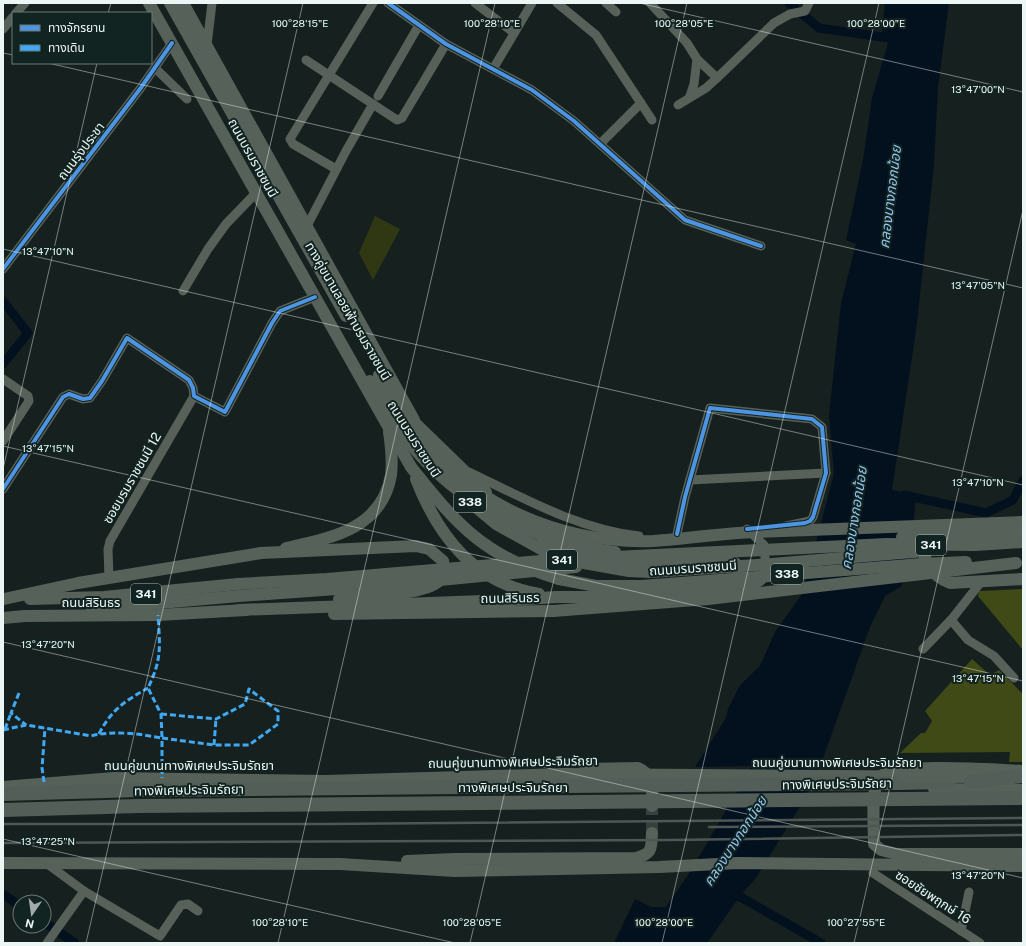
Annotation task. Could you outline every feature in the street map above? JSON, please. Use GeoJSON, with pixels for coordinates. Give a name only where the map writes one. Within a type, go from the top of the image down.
{"type":"FeatureCollection","features":[{"type":"Feature","properties":{"kind":"highway","name":"ทางพิเศษประจิมรัถยา"},"geometry":{"type":"LineString","coordinates":[[3,794],[139,790],[971,782],[1023,776]]}},
{"type":"Feature","properties":{"kind":"highway","name":"ทางพิเศษประจิมรัถยา"},"geometry":{"type":"LineString","coordinates":[[3,810],[171,805],[1023,798]]}},
{"type":"Feature","properties":{"kind":"main road","name":"ถนนบรมราชชนนี"},"geometry":{"type":"LineString","coordinates":[[149,3],[412,467],[441,505],[471,535],[487,547],[520,566],[559,580],[596,586],[642,586],[922,564],[1019,563]]}},
{"type":"Feature","properties":{"kind":"main road","name":"ทางคู่ขนานลอยฟ้าบรมราชชนนี"},"geometry":{"type":"LineString","coordinates":[[158,3],[370,381],[406,437],[441,477],[474,502],[528,531],[564,543],[620,552],[658,553],[754,544],[1023,531]]}},
{"type":"Feature","properties":{"kind":"main road","name":"ทางคู่ขนานลอยฟ้าบรมราชชนนี"},"geometry":{"type":"LineString","coordinates":[[170,3],[379,375],[416,432],[429,448],[456,474],[489,499],[519,515],[552,528],[596,538],[618,540],[653,541],[753,532],[1023,522]]}},
{"type":"Feature","properties":{"kind":"main road","name":"ถนนบรมราชชนนี"},"geometry":{"type":"LineString","coordinates":[[183,3],[415,423],[446,470],[469,500],[496,524],[550,554],[608,568],[651,572],[780,564],[974,545],[1023,542]]}},
{"type":"Feature","properties":{"kind":"main road"},"geometry":{"type":"LineString","coordinates":[[238,610],[512,600],[556,597],[616,597],[731,588],[740,574],[736,564],[731,561],[661,563],[605,560],[555,545],[511,516],[415,423]]}},
{"type":"Feature","properties":{"kind":"main road"},"geometry":{"type":"LineString","coordinates":[[4,600],[109,578],[261,553],[337,536],[371,515],[383,500],[391,474],[392,460],[389,428]]}},
{"type":"Feature","properties":{"kind":"main road"},"geometry":{"type":"LineString","coordinates":[[412,467],[433,515],[446,536],[470,564],[489,578],[506,586],[556,597]]}},
{"type":"Feature","properties":{"kind":"main road"},"geometry":{"type":"LineString","coordinates":[[1023,518],[942,523],[929,528],[924,538],[923,551],[925,560],[931,571],[941,579],[950,583],[1023,579]]}},
{"type":"Feature","properties":{"kind":"main road","name":"ถนนสิรินธร"},"geometry":{"type":"LineString","coordinates":[[4,600],[238,590],[327,579],[552,560],[888,544],[974,545]]}},
{"type":"Feature","properties":{"kind":"main road"},"geometry":{"type":"LineString","coordinates":[[238,610],[418,590],[432,586],[440,581],[445,570],[443,561],[439,556],[429,549],[416,546],[261,553]]}},
{"type":"Feature","properties":{"kind":"main road"},"geometry":{"type":"LineString","coordinates":[[25,616],[238,590],[378,586],[613,563],[658,553]]}},
{"type":"Feature","properties":{"kind":"main road","name":"ถนนสิรินธร"},"geometry":{"type":"LineString","coordinates":[[3,618],[25,616],[158,615],[238,610],[367,614],[553,611],[708,599],[1019,563]]}},
{"type":"Feature","properties":{"kind":"main road"},"geometry":{"type":"LineString","coordinates":[[326,780],[402,772],[638,768],[646,772],[650,777],[652,806]]}},
{"type":"Feature","properties":{"kind":"main road"},"geometry":{"type":"LineString","coordinates":[[1023,776],[930,768],[899,770],[886,773],[878,780],[874,802],[874,844],[881,850],[897,854],[1023,854]]}},
{"type":"Feature","properties":{"kind":"main road","name":"ถนนคู่ขนานทางพิเศษประจิมรัถยา"},"geometry":{"type":"LineString","coordinates":[[3,787],[114,778],[326,780],[564,774],[1023,776]]}},
{"type":"Feature","properties":{"kind":"main road"},"geometry":{"type":"LineString","coordinates":[[1023,790],[888,789],[881,794],[879,812],[880,842],[882,846],[887,848],[1023,848]]}},
{"type":"Feature","properties":{"kind":"main road"},"geometry":{"type":"LineString","coordinates":[[3,863],[340,864],[455,859],[636,858],[646,855],[651,849],[652,833]]}},
{"type":"Feature","properties":{"kind":"main road"},"geometry":{"type":"LineString","coordinates":[[340,864],[455,871],[659,867],[738,863],[998,867],[1023,866]]}},
{"type":"Feature","properties":{"kind":"street"},"geometry":{"type":"LineString","coordinates":[[17,12],[25,3]]}},
{"type":"Feature","properties":{"kind":"street"},"geometry":{"type":"LineString","coordinates":[[207,45],[212,3]]}},
{"type":"Feature","properties":{"kind":"street"},"geometry":{"type":"LineString","coordinates":[[336,169],[291,142],[292,135],[373,3]]}},
{"type":"Feature","properties":{"kind":"street"},"geometry":{"type":"LineString","coordinates":[[388,3],[446,44],[532,90],[574,121],[684,220],[761,246]]}},
{"type":"Feature","properties":{"kind":"street"},"geometry":{"type":"LineString","coordinates":[[474,3],[514,33]]}},
{"type":"Feature","properties":{"kind":"street"},"geometry":{"type":"LineString","coordinates":[[493,69],[532,3]]}},
{"type":"Feature","properties":{"kind":"street"},"geometry":{"type":"LineString","coordinates":[[557,3],[596,35],[652,120]]}},
{"type":"Feature","properties":{"kind":"street"},"geometry":{"type":"LineString","coordinates":[[606,3],[616,12]]}},
{"type":"Feature","properties":{"kind":"street"},"geometry":{"type":"LineString","coordinates":[[650,3],[688,43],[697,59],[717,78]]}},
{"type":"Feature","properties":{"kind":"street"},"geometry":{"type":"LineString","coordinates":[[678,105],[690,96],[706,88],[774,23],[807,7]]}},
{"type":"Feature","properties":{"kind":"street"},"geometry":{"type":"LineString","coordinates":[[3,29],[12,18]]}},
{"type":"Feature","properties":{"kind":"street"},"geometry":{"type":"LineString","coordinates":[[307,226],[336,169],[419,25]]}},
{"type":"Feature","properties":{"kind":"street","name":"ถนนรุ่งประชา"},"geometry":{"type":"LineString","coordinates":[[3,269],[155,68],[172,43]]}},
{"type":"Feature","properties":{"kind":"street"},"geometry":{"type":"LineString","coordinates":[[306,60],[329,75],[375,100],[394,119],[400,120],[446,44]]}},
{"type":"Feature","properties":{"kind":"street"},"geometry":{"type":"LineString","coordinates":[[690,96],[694,84],[697,59]]}},
{"type":"Feature","properties":{"kind":"street"},"geometry":{"type":"LineString","coordinates":[[155,68],[188,99]]}},
{"type":"Feature","properties":{"kind":"street"},"geometry":{"type":"LineString","coordinates":[[600,144],[641,103]]}},
{"type":"Feature","properties":{"kind":"street"},"geometry":{"type":"LineString","coordinates":[[183,291],[208,249],[226,224],[256,193]]}},
{"type":"Feature","properties":{"kind":"street"},"geometry":{"type":"LineString","coordinates":[[3,489],[63,397],[69,394],[83,399],[90,398],[102,381],[127,338],[189,380],[194,388],[194,396],[225,412],[272,323],[280,311],[315,297]]}},
{"type":"Feature","properties":{"kind":"street"},"geometry":{"type":"LineString","coordinates":[[3,379],[28,396],[29,401],[3,441]]}},
{"type":"Feature","properties":{"kind":"street","name":"ซอยบรมราชชนนี 12"},"geometry":{"type":"LineString","coordinates":[[109,578],[108,549],[110,541],[194,396]]}},
{"type":"Feature","properties":{"kind":"street"},"geometry":{"type":"LineString","coordinates":[[462,469],[552,511],[597,528],[621,534],[648,537],[776,527],[810,522],[813,517],[826,473],[822,427],[812,419],[710,408],[685,497],[677,534]]}},
{"type":"Feature","properties":{"kind":"street"},"geometry":{"type":"LineString","coordinates":[[690,480],[826,473]]}},
{"type":"Feature","properties":{"kind":"street"},"geometry":{"type":"LineString","coordinates":[[731,588],[753,586],[761,583],[766,571],[764,545],[776,527]]}},
{"type":"Feature","properties":{"kind":"street"},"geometry":{"type":"LineString","coordinates":[[747,529],[764,545]]}},
{"type":"Feature","properties":{"kind":"street"},"geometry":{"type":"LineString","coordinates":[[923,649],[951,620],[981,582]]}},
{"type":"Feature","properties":{"kind":"street"},"geometry":{"type":"LineString","coordinates":[[951,620],[964,635],[994,656],[1014,678]]}},
{"type":"Feature","properties":{"kind":"street"},"geometry":{"type":"LineString","coordinates":[[46,863],[84,891],[160,936],[181,905],[188,904],[198,911]]}},
{"type":"Feature","properties":{"kind":"street","name":"ซอยชัยพฤกษ์ 16"},"geometry":{"type":"LineString","coordinates":[[873,873],[980,943]]}},
{"type":"Feature","properties":{"kind":"street"},"geometry":{"type":"LineString","coordinates":[[49,940],[84,891]]}},
{"type":"Feature","properties":{"kind":"street"},"geometry":{"type":"LineString","coordinates":[[961,931],[969,892]]}},
{"type":"Feature","properties":{"kind":"green space"},"geometry":{"type":"Polygon","coordinates":[[[375,216],[400,229],[373,280],[359,253],[375,216]]]}},
{"type":"Feature","properties":{"kind":"green space"},"geometry":{"type":"Polygon","coordinates":[[[1023,589],[1023,650],[978,596],[979,591],[1023,589]]]}},
{"type":"Feature","properties":{"kind":"green space"},"geometry":{"type":"Polygon","coordinates":[[[972,659],[990,675],[999,670],[1023,694],[1023,762],[1009,762],[1010,752],[900,753],[921,733],[925,733],[932,721],[925,711],[972,659]]]}},
{"type":"Feature","properties":{"kind":"water","name":"คลองบางกอกน้อย"},"geometry":{"type":"Polygon","coordinates":[[[885,3],[949,3],[938,87],[934,165],[916,331],[892,490],[916,495],[914,520],[902,586],[885,596],[870,627],[821,764],[804,800],[756,878],[740,896],[707,943],[614,943],[635,899],[651,907],[666,907],[690,872],[752,766],[695,767],[726,718],[728,709],[740,685],[760,666],[775,632],[802,594],[834,474],[829,415],[841,303],[856,244],[846,240],[863,160],[872,98],[888,43],[882,31],[885,3]]]}},
{"type":"Feature","properties":{"kind":"waterway"},"geometry":{"type":"LineString","coordinates":[[789,3],[819,28],[896,39]]}},
{"type":"Feature","properties":{"kind":"waterway"},"geometry":{"type":"LineString","coordinates":[[3,301],[28,333],[3,364]]}},
{"type":"Feature","properties":{"kind":"waterway"},"geometry":{"type":"LineString","coordinates":[[904,495],[986,513],[1013,500],[1023,480]]}},
{"type":"Feature","properties":{"kind":"waterway"},"geometry":{"type":"LineString","coordinates":[[730,891],[821,943]]}},
{"type":"Feature","properties":{"kind":"waterway"},"geometry":{"type":"LineString","coordinates":[[3,894],[12,900]]}},
{"type":"Feature","properties":{"kind":"waterway"},"geometry":{"type":"LineString","coordinates":[[52,927],[75,943]]}},
{"type":"Feature","properties":{"kind":"tunnel"},"geometry":{"type":"LineString","coordinates":[[652,806],[652,833]]}},
{"type":"Feature","properties":{"kind":"railway"},"geometry":{"type":"LineString","coordinates":[[3,824],[325,824],[1023,818]]}},
{"type":"Feature","properties":{"kind":"railway"},"geometry":{"type":"LineString","coordinates":[[709,827],[1023,825]]}},
{"type":"Feature","properties":{"kind":"railway"},"geometry":{"type":"LineString","coordinates":[[3,843],[671,840],[1023,835]]}},
{"type":"Feature","properties":{"kind":"marked path"},"geometry":{"type":"LineString","coordinates":[[3,730],[26,725],[91,736],[118,733],[162,738],[161,714],[148,688],[153,678],[158,661],[158,615]]}},
{"type":"Feature","properties":{"kind":"marked path"},"geometry":{"type":"LineString","coordinates":[[99,734],[108,719],[119,707],[132,697],[148,688]]}},
{"type":"Feature","properties":{"kind":"marked path"},"geometry":{"type":"LineString","coordinates":[[161,714],[216,719],[245,704],[249,689],[278,711],[278,724],[249,745],[214,745],[162,738],[162,778]]}},
{"type":"Feature","properties":{"kind":"marked path"},"geometry":{"type":"LineString","coordinates":[[19,693],[11,713],[26,725]]}},
{"type":"Feature","properties":{"kind":"marked path"},"geometry":{"type":"LineString","coordinates":[[5,729],[11,713]]}},
{"type":"Feature","properties":{"kind":"marked path"},"geometry":{"type":"LineString","coordinates":[[214,745],[216,719]]}},
{"type":"Feature","properties":{"kind":"marked path"},"geometry":{"type":"LineString","coordinates":[[44,782],[42,768],[45,728]]}},
{"type":"Feature","properties":{"kind":"cycle path"},"geometry":{"type":"LineString","coordinates":[[388,3],[446,44],[532,90],[574,121],[685,220],[761,246]]}},
{"type":"Feature","properties":{"kind":"cycle path"},"geometry":{"type":"LineString","coordinates":[[3,269],[140,89],[172,43]]}},
{"type":"Feature","properties":{"kind":"cycle path"},"geometry":{"type":"LineString","coordinates":[[3,489],[63,397],[69,394],[83,399],[90,398],[102,381],[127,338],[189,380],[193,388],[194,396],[225,412],[272,323],[280,311],[315,297]]}},
{"type":"Feature","properties":{"kind":"cycle path"},"geometry":{"type":"LineString","coordinates":[[677,534],[685,497],[710,408],[812,419],[822,427],[826,473],[813,517],[810,521],[805,523],[747,529]]}}]}
